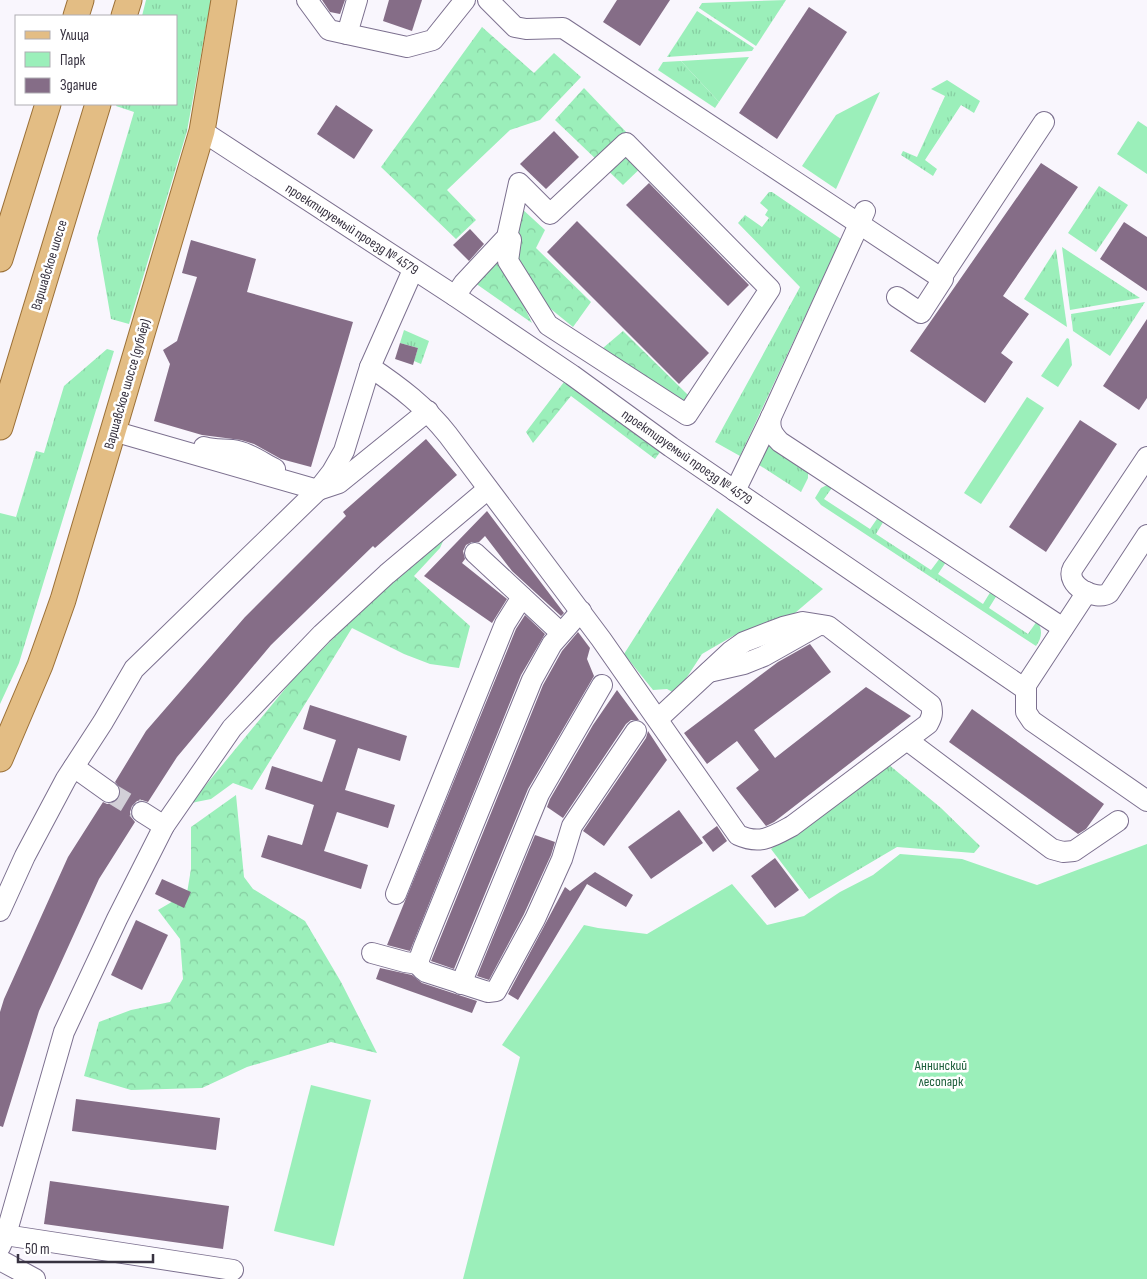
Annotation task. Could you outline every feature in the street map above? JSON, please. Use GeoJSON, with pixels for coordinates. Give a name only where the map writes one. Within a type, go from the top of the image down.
{"type":"FeatureCollection","features":[{"type":"Feature","properties":{"kind":"main road"},"geometry":{"type":"LineString","coordinates":[[76,15],[81,0]]}},
{"type":"Feature","properties":{"kind":"main road"},"geometry":{"type":"LineString","coordinates":[[124,15],[129,0]]}},
{"type":"Feature","properties":{"kind":"main road","name":"Варшавское шоссе (дублёр)"},"geometry":{"type":"LineString","coordinates":[[0,759],[40,665],[121,433],[202,131],[224,0]]}},
{"type":"Feature","properties":{"kind":"main road"},"geometry":{"type":"LineString","coordinates":[[0,260],[48,105]]}},
{"type":"Feature","properties":{"kind":"main road","name":"Варшавское шоссе"},"geometry":{"type":"LineString","coordinates":[[0,427],[98,105]]}},
{"type":"Feature","properties":{"kind":"street"},"geometry":{"type":"LineString","coordinates":[[306,0],[329,30],[407,47],[433,40],[464,0]]}},
{"type":"Feature","properties":{"kind":"street"},"geometry":{"type":"LineString","coordinates":[[347,34],[357,0]]}},
{"type":"Feature","properties":{"kind":"street"},"geometry":{"type":"LineString","coordinates":[[488,0],[515,27],[526,29],[563,28],[862,217],[941,278]]}},
{"type":"Feature","properties":{"kind":"street"},"geometry":{"type":"LineString","coordinates":[[897,297],[921,312],[943,279],[941,278],[1044,122]]}},
{"type":"Feature","properties":{"kind":"street","name":"проектируемый проезд № 4579"},"geometry":{"type":"LineString","coordinates":[[202,131],[455,296],[572,375],[671,447],[1025,689]]}},
{"type":"Feature","properties":{"kind":"street"},"geometry":{"type":"LineString","coordinates":[[455,296],[464,283],[507,237],[519,183],[550,214],[626,143],[770,288],[687,415],[548,325],[508,261],[511,240],[507,237]]}},
{"type":"Feature","properties":{"kind":"street"},"geometry":{"type":"LineString","coordinates":[[736,491],[862,217]]}},
{"type":"Feature","properties":{"kind":"street"},"geometry":{"type":"LineString","coordinates":[[328,484],[332,472],[344,452],[370,367],[413,270]]}},
{"type":"Feature","properties":{"kind":"street"},"geometry":{"type":"LineString","coordinates":[[370,367],[408,393],[428,411],[448,435],[618,662],[738,835],[756,840],[775,835],[792,826],[928,724],[932,718],[931,705],[841,634],[828,626],[803,622],[782,626],[744,642],[730,652],[658,719]]}},
{"type":"Feature","properties":{"kind":"street"},"geometry":{"type":"LineString","coordinates":[[0,911],[25,856],[74,768],[134,669],[328,484],[428,411]]}},
{"type":"Feature","properties":{"kind":"street"},"geometry":{"type":"LineString","coordinates":[[771,416],[771,430],[780,442],[1063,628]]}},
{"type":"Feature","properties":{"kind":"street"},"geometry":{"type":"LineString","coordinates":[[121,433],[151,433],[214,450],[232,450],[248,454],[270,467],[328,484]]}},
{"type":"Feature","properties":{"kind":"street"},"geometry":{"type":"LineString","coordinates":[[121,433],[328,484]]}},
{"type":"Feature","properties":{"kind":"street"},"geometry":{"type":"LineString","coordinates":[[1147,457],[1071,572],[1073,583],[1097,596],[1106,595],[1147,535]]}},
{"type":"Feature","properties":{"kind":"street"},"geometry":{"type":"LineString","coordinates":[[233,1270],[2,1241],[64,1032],[117,919],[164,826],[232,728],[322,634],[387,574],[488,489]]}},
{"type":"Feature","properties":{"kind":"street"},"geometry":{"type":"LineString","coordinates":[[475,553],[561,633]]}},
{"type":"Feature","properties":{"kind":"street"},"geometry":{"type":"LineString","coordinates":[[1087,592],[1025,689],[1026,712],[1032,721],[1147,801]]}},
{"type":"Feature","properties":{"kind":"street"},"geometry":{"type":"LineString","coordinates":[[396,894],[505,624],[522,597]]}},
{"type":"Feature","properties":{"kind":"street"},"geometry":{"type":"LineString","coordinates":[[418,964],[532,680],[552,644],[581,611]]}},
{"type":"Feature","properties":{"kind":"street"},"geometry":{"type":"LineString","coordinates":[[461,984],[540,794],[602,685]]}},
{"type":"Feature","properties":{"kind":"street"},"geometry":{"type":"LineString","coordinates":[[372,953],[418,964],[426,972],[461,984],[488,992],[496,991],[536,919],[562,859],[572,826],[636,731]]}},
{"type":"Feature","properties":{"kind":"street"},"geometry":{"type":"LineString","coordinates":[[907,740],[1052,849],[1063,852],[1074,851],[1118,821]]}},
{"type":"Feature","properties":{"kind":"street"},"geometry":{"type":"LineString","coordinates":[[74,768],[109,792]]}},
{"type":"Feature","properties":{"kind":"street"},"geometry":{"type":"LineString","coordinates":[[142,812],[164,826]]}},
{"type":"Feature","properties":{"kind":"street"},"geometry":{"type":"LineString","coordinates":[[10,1269],[35,1279]]}},
{"type":"Feature","properties":{"kind":"green space"},"geometry":{"type":"Polygon","coordinates":[[[146,0],[211,0],[187,131],[129,324],[111,319],[97,238],[134,112],[116,106],[178,105],[178,15],[142,15],[146,0]]]}},
{"type":"Feature","properties":{"kind":"green space"},"geometry":{"type":"Polygon","coordinates":[[[786,0],[756,46],[699,8],[702,3],[786,0]]]}},
{"type":"Feature","properties":{"kind":"green space"},"geometry":{"type":"Polygon","coordinates":[[[697,11],[754,48],[752,51],[667,57],[697,11]]]}},
{"type":"Feature","properties":{"kind":"green space"},"geometry":{"type":"Polygon","coordinates":[[[482,27],[534,73],[554,53],[581,77],[540,120],[510,130],[447,190],[476,220],[456,239],[381,167],[482,27]]]}},
{"type":"Feature","properties":{"kind":"green space"},"geometry":{"type":"Polygon","coordinates":[[[749,57],[719,102],[681,61],[749,57]]]}},
{"type":"Feature","properties":{"kind":"green space"},"geometry":{"type":"Polygon","coordinates":[[[681,61],[719,102],[715,108],[658,70],[663,62],[681,61]]]}},
{"type":"Feature","properties":{"kind":"green space"},"geometry":{"type":"Polygon","coordinates":[[[947,80],[980,101],[974,113],[961,105],[925,160],[937,169],[933,176],[901,155],[903,151],[917,157],[945,96],[931,89],[947,80]]]}},
{"type":"Feature","properties":{"kind":"green space"},"geometry":{"type":"Polygon","coordinates":[[[584,88],[651,158],[623,185],[555,120],[584,88]]]}},
{"type":"Feature","properties":{"kind":"green space"},"geometry":{"type":"Polygon","coordinates":[[[880,92],[836,189],[802,166],[836,115],[880,92]]]}},
{"type":"Feature","properties":{"kind":"green space"},"geometry":{"type":"Polygon","coordinates":[[[1138,121],[1147,127],[1147,174],[1117,154],[1138,121]]]}},
{"type":"Feature","properties":{"kind":"green space"},"geometry":{"type":"Polygon","coordinates":[[[1099,186],[1128,205],[1096,252],[1068,233],[1099,186]]]}},
{"type":"Feature","properties":{"kind":"green space"},"geometry":{"type":"Polygon","coordinates":[[[769,192],[772,192],[841,239],[740,456],[715,442],[800,287],[738,223],[745,215],[762,227],[769,218],[765,215],[768,210],[760,203],[769,192]]]}},
{"type":"Feature","properties":{"kind":"green space"},"geometry":{"type":"Polygon","coordinates":[[[520,207],[545,230],[536,248],[591,302],[573,327],[509,275],[532,323],[475,283],[520,207]]]}},
{"type":"Feature","properties":{"kind":"green space"},"geometry":{"type":"Polygon","coordinates":[[[1062,247],[1140,298],[1070,310],[1062,247]]]}},
{"type":"Feature","properties":{"kind":"green space"},"geometry":{"type":"Polygon","coordinates":[[[1056,249],[1067,327],[1024,299],[1056,249]]]}},
{"type":"Feature","properties":{"kind":"green space"},"geometry":{"type":"Polygon","coordinates":[[[1145,302],[1110,356],[1073,331],[1071,314],[1145,302]]]}},
{"type":"Feature","properties":{"kind":"green space"},"geometry":{"type":"Polygon","coordinates":[[[404,330],[429,341],[421,364],[414,361],[418,348],[400,343],[404,330]]]}},
{"type":"Feature","properties":{"kind":"green space"},"geometry":{"type":"Polygon","coordinates":[[[623,331],[688,395],[683,404],[603,348],[623,331]]]}},
{"type":"Feature","properties":{"kind":"green space"},"geometry":{"type":"Polygon","coordinates":[[[1067,338],[1069,339],[1072,365],[1058,387],[1041,376],[1067,338]]]}},
{"type":"Feature","properties":{"kind":"green space"},"geometry":{"type":"Polygon","coordinates":[[[107,349],[114,351],[19,663],[0,704],[0,513],[16,517],[36,451],[44,453],[64,386],[107,349]]]}},
{"type":"Feature","properties":{"kind":"green space"},"geometry":{"type":"Polygon","coordinates":[[[567,378],[663,448],[655,459],[571,396],[533,443],[526,432],[567,378]]]}},
{"type":"Feature","properties":{"kind":"green space"},"geometry":{"type":"Polygon","coordinates":[[[1027,397],[1044,408],[981,504],[964,493],[1027,397]]]}},
{"type":"Feature","properties":{"kind":"green space"},"geometry":{"type":"Polygon","coordinates":[[[766,442],[808,471],[808,478],[801,492],[756,463],[766,442]]]}},
{"type":"Feature","properties":{"kind":"green space"},"geometry":{"type":"Polygon","coordinates":[[[827,485],[834,485],[824,499],[870,529],[879,516],[885,519],[876,534],[931,570],[940,558],[946,562],[938,574],[983,604],[991,591],[997,595],[989,608],[1028,634],[1037,621],[1041,634],[1036,646],[821,505],[815,498],[821,488],[827,485]]]}},
{"type":"Feature","properties":{"kind":"green space"},"geometry":{"type":"Polygon","coordinates":[[[717,508],[823,589],[795,613],[733,636],[702,654],[676,694],[667,689],[653,690],[624,654],[717,508]]]}},
{"type":"Feature","properties":{"kind":"green space"},"geometry":{"type":"Polygon","coordinates":[[[440,535],[444,539],[440,548],[414,576],[470,626],[459,668],[430,664],[404,654],[352,628],[252,790],[233,783],[211,799],[191,803],[294,678],[386,585],[440,535]]]}},
{"type":"Feature","properties":{"kind":"green space"},"geometry":{"type":"Polygon","coordinates":[[[888,764],[941,808],[980,846],[974,853],[897,847],[809,899],[771,849],[888,764]]]}},
{"type":"Feature","properties":{"kind":"green space"},"geometry":{"type":"Polygon","coordinates":[[[236,795],[244,877],[253,889],[305,921],[341,982],[377,1053],[331,1042],[247,1067],[202,1088],[131,1090],[84,1076],[99,1022],[131,1010],[170,1002],[183,979],[180,939],[158,910],[187,893],[191,869],[191,827],[236,795]]]}},
{"type":"Feature","properties":{"kind":"green space","name":"Аннинский лесопарк"},"geometry":{"type":"Polygon","coordinates":[[[1147,844],[1147,1279],[463,1279],[520,1057],[502,1045],[584,925],[647,934],[732,884],[767,925],[804,916],[840,892],[873,875],[900,854],[962,859],[1037,885],[1147,844]]]}},
{"type":"Feature","properties":{"kind":"green space"},"geometry":{"type":"Polygon","coordinates":[[[311,1085],[371,1100],[334,1246],[274,1231],[311,1085]]]}},
{"type":"Feature","properties":{"kind":"building"},"geometry":{"type":"Polygon","coordinates":[[[322,0],[345,0],[340,14],[330,12],[322,0]]]}},
{"type":"Feature","properties":{"kind":"building"},"geometry":{"type":"Polygon","coordinates":[[[389,0],[422,0],[412,31],[383,21],[389,0]]]}},
{"type":"Feature","properties":{"kind":"building"},"geometry":{"type":"Polygon","coordinates":[[[617,0],[670,0],[640,46],[603,22],[617,0]]]}},
{"type":"Feature","properties":{"kind":"building"},"geometry":{"type":"Polygon","coordinates":[[[809,7],[847,32],[777,139],[739,113],[809,7]]]}},
{"type":"Feature","properties":{"kind":"building"},"geometry":{"type":"Polygon","coordinates":[[[336,105],[373,130],[354,159],[317,134],[336,105]]]}},
{"type":"Feature","properties":{"kind":"building"},"geometry":{"type":"Polygon","coordinates":[[[554,131],[579,157],[546,189],[520,164],[554,131]]]}},
{"type":"Feature","properties":{"kind":"building"},"geometry":{"type":"Polygon","coordinates":[[[1041,163],[1078,187],[1003,296],[1029,314],[1001,353],[1013,362],[985,403],[910,351],[1041,163]]]}},
{"type":"Feature","properties":{"kind":"building"},"geometry":{"type":"Polygon","coordinates":[[[649,183],[749,285],[728,306],[626,205],[649,183]]]}},
{"type":"Feature","properties":{"kind":"building"},"geometry":{"type":"Polygon","coordinates":[[[577,221],[709,353],[679,384],[547,252],[577,221]]]}},
{"type":"Feature","properties":{"kind":"building"},"geometry":{"type":"Polygon","coordinates":[[[1124,222],[1147,237],[1147,291],[1100,259],[1124,222]]]}},
{"type":"Feature","properties":{"kind":"building"},"geometry":{"type":"Polygon","coordinates":[[[470,229],[484,244],[469,261],[453,245],[470,229]]]}},
{"type":"Feature","properties":{"kind":"building"},"geometry":{"type":"Polygon","coordinates":[[[191,240],[256,259],[247,292],[353,322],[311,467],[281,459],[254,444],[241,440],[202,435],[154,421],[170,364],[163,350],[177,341],[197,277],[182,273],[191,240]]]}},
{"type":"Feature","properties":{"kind":"building"},"geometry":{"type":"Polygon","coordinates":[[[1147,319],[1147,398],[1139,410],[1103,386],[1147,319]]]}},
{"type":"Feature","properties":{"kind":"building"},"geometry":{"type":"Polygon","coordinates":[[[400,343],[418,348],[413,365],[395,359],[400,343]]]}},
{"type":"Feature","properties":{"kind":"building"},"geometry":{"type":"Polygon","coordinates":[[[1080,420],[1117,444],[1046,552],[1009,527],[1080,420]]]}},
{"type":"Feature","properties":{"kind":"building"},"geometry":{"type":"Polygon","coordinates":[[[426,439],[457,475],[375,548],[373,546],[271,645],[177,757],[148,802],[137,801],[132,806],[130,812],[135,822],[99,879],[39,1011],[3,1127],[0,1126],[0,1012],[4,999],[68,857],[103,802],[107,804],[113,803],[119,798],[121,794],[120,788],[115,782],[146,731],[245,617],[346,516],[343,512],[426,439]]]}},
{"type":"Feature","properties":{"kind":"building"},"geometry":{"type":"Polygon","coordinates":[[[487,511],[564,613],[561,616],[512,571],[485,536],[479,542],[472,542],[466,545],[463,551],[465,559],[462,563],[507,599],[492,623],[424,576],[487,511]]]}},
{"type":"Feature","properties":{"kind":"building"},"geometry":{"type":"Polygon","coordinates":[[[525,615],[545,634],[521,675],[410,951],[387,945],[516,629],[525,615]]]}},
{"type":"Feature","properties":{"kind":"building"},"geometry":{"type":"Polygon","coordinates":[[[578,632],[590,648],[587,659],[594,676],[528,789],[454,969],[431,961],[543,685],[562,651],[578,632]]]}},
{"type":"Feature","properties":{"kind":"building"},"geometry":{"type":"Polygon","coordinates":[[[810,644],[831,672],[754,730],[775,758],[866,687],[911,716],[774,822],[766,826],[736,788],[759,770],[737,741],[707,764],[684,733],[778,662],[810,644]]]}},
{"type":"Feature","properties":{"kind":"building"},"geometry":{"type":"Polygon","coordinates":[[[617,690],[639,720],[631,720],[626,724],[563,818],[547,807],[550,799],[593,725],[617,690]]]}},
{"type":"Feature","properties":{"kind":"building"},"geometry":{"type":"Polygon","coordinates":[[[310,705],[407,736],[400,761],[358,748],[345,790],[395,805],[388,828],[337,812],[324,851],[368,865],[361,889],[261,857],[268,835],[302,845],[314,805],[265,789],[272,766],[322,782],[336,740],[303,729],[310,705]]]}},
{"type":"Feature","properties":{"kind":"building"},"geometry":{"type":"Polygon","coordinates":[[[972,709],[1104,804],[1086,829],[1078,834],[949,742],[972,709]]]}},
{"type":"Feature","properties":{"kind":"building"},"geometry":{"type":"Polygon","coordinates":[[[648,731],[667,760],[604,846],[583,831],[646,738],[648,731]]]}},
{"type":"Feature","properties":{"kind":"building"},"geometry":{"type":"Polygon","coordinates":[[[679,810],[703,843],[651,879],[628,847],[679,810]]]}},
{"type":"Feature","properties":{"kind":"building"},"geometry":{"type":"Polygon","coordinates":[[[717,826],[727,841],[713,852],[702,837],[717,826]]]}},
{"type":"Feature","properties":{"kind":"building"},"geometry":{"type":"Polygon","coordinates":[[[535,835],[555,842],[551,855],[524,914],[489,980],[477,976],[535,835]]]}},
{"type":"Feature","properties":{"kind":"building"},"geometry":{"type":"Polygon","coordinates":[[[775,858],[799,890],[775,908],[751,876],[775,858]]]}},
{"type":"Feature","properties":{"kind":"building"},"geometry":{"type":"Polygon","coordinates":[[[595,872],[633,895],[626,907],[587,884],[518,1000],[508,994],[565,887],[570,891],[595,872]]]}},
{"type":"Feature","properties":{"kind":"building"},"geometry":{"type":"Polygon","coordinates":[[[162,879],[191,892],[184,908],[155,894],[162,879]]]}},
{"type":"Feature","properties":{"kind":"building"},"geometry":{"type":"Polygon","coordinates":[[[136,920],[168,935],[142,990],[111,975],[136,920]]]}},
{"type":"Feature","properties":{"kind":"building"},"geometry":{"type":"Polygon","coordinates":[[[380,968],[412,975],[422,983],[477,1001],[472,1013],[376,979],[380,968]]]}},
{"type":"Feature","properties":{"kind":"building"},"geometry":{"type":"Polygon","coordinates":[[[76,1099],[220,1118],[216,1150],[72,1131],[76,1099]]]}},
{"type":"Feature","properties":{"kind":"building"},"geometry":{"type":"Polygon","coordinates":[[[50,1181],[229,1206],[223,1249],[44,1224],[50,1181]]]}},
{"type":"Feature","properties":{"kind":"tunnel"},"geometry":{"type":"LineString","coordinates":[[109,792],[142,812]]}}]}
